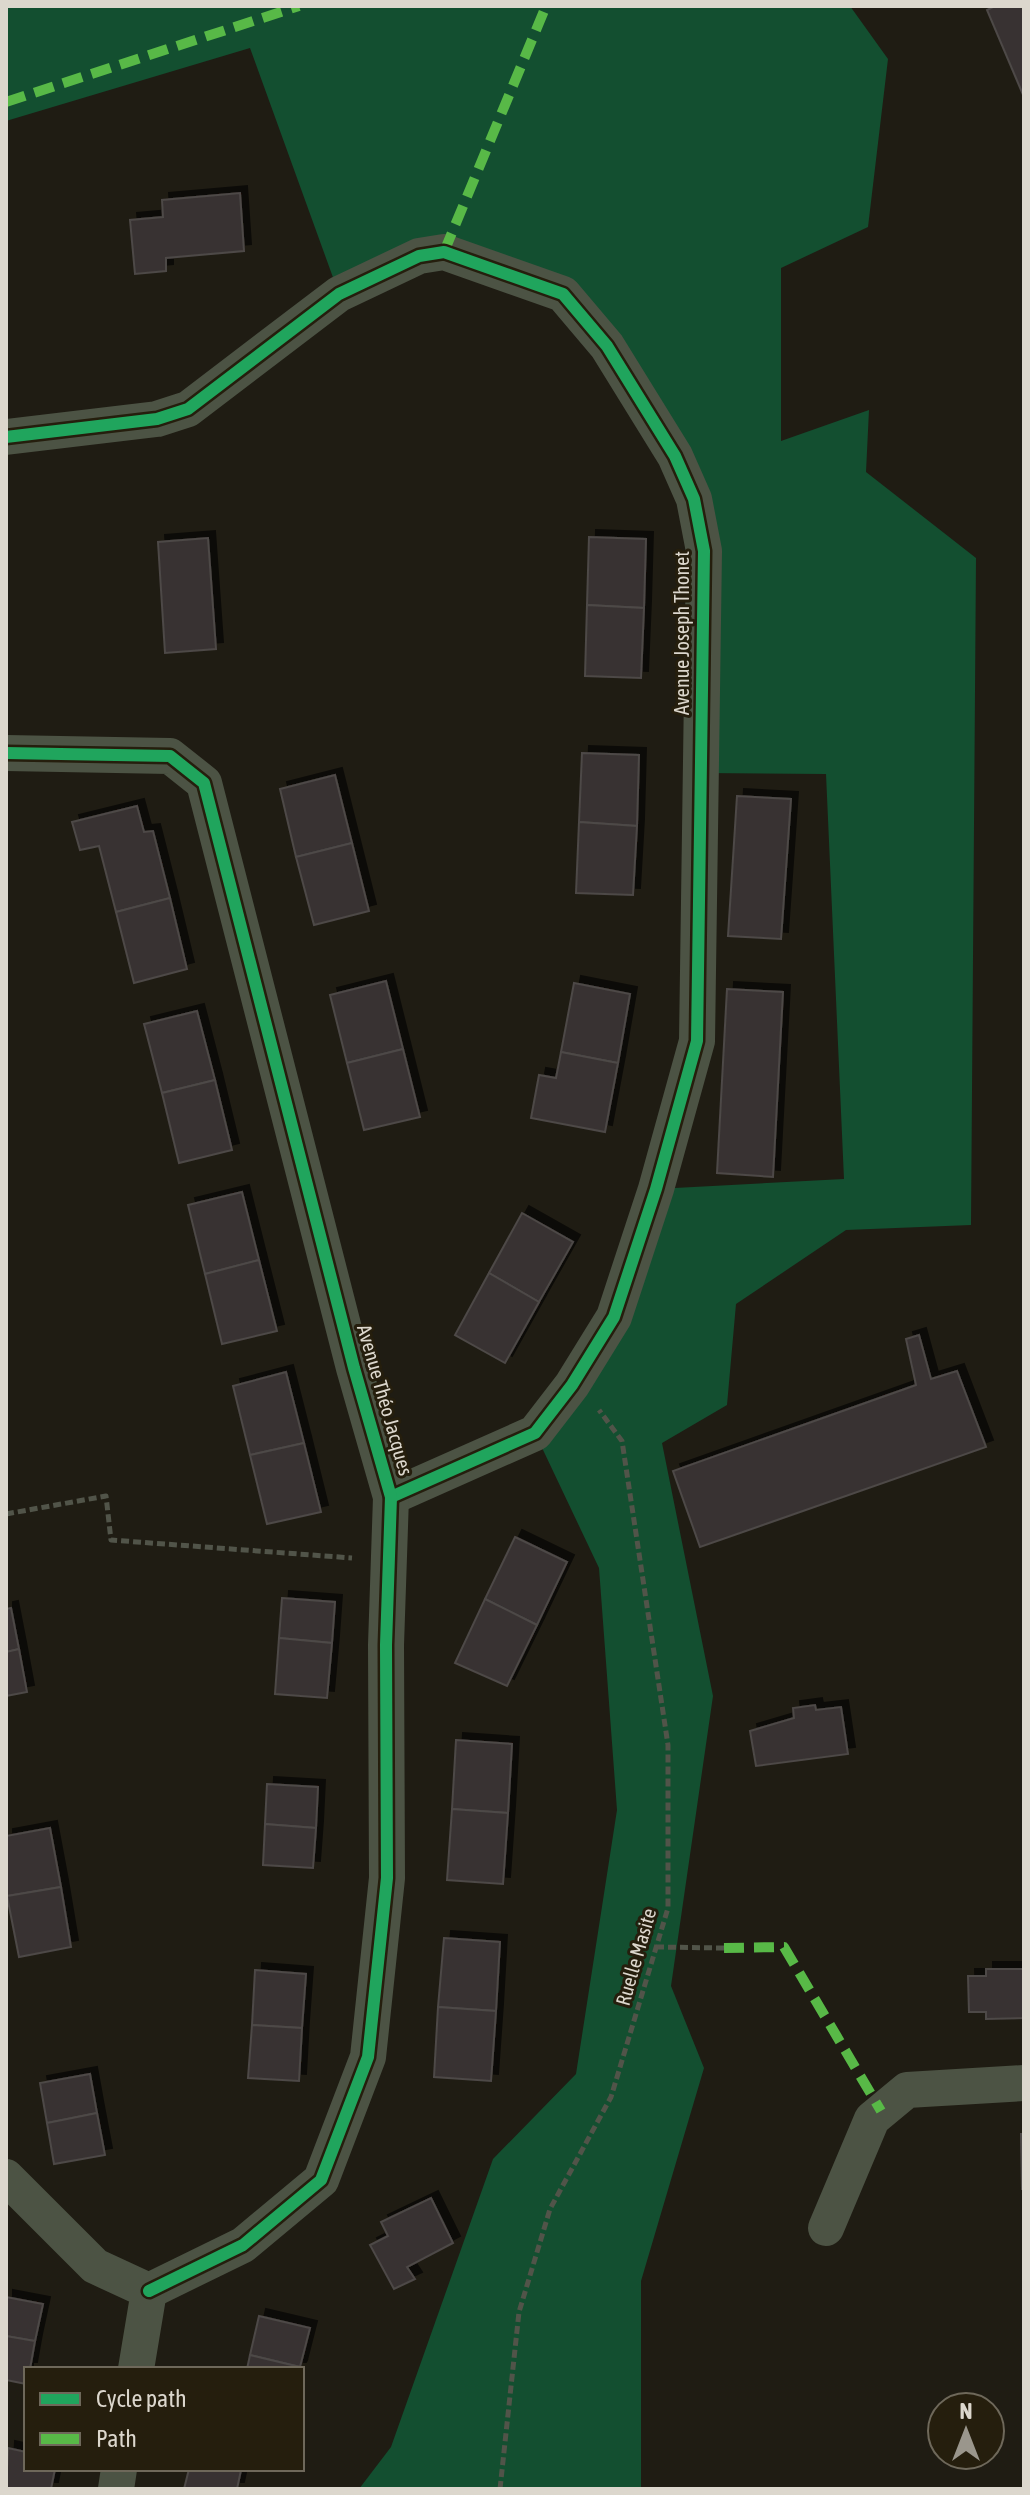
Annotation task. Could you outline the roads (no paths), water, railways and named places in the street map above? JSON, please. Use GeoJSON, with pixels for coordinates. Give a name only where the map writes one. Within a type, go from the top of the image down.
{"type":"FeatureCollection","features":[{"type":"Feature","properties":{"kind":"street","name":"Avenue Joseph Thonet"},"geometry":{"type":"LineString","coordinates":[[6,437],[157,419],[188,409],[339,294],[419,256],[444,252],[563,294],[607,346],[675,456],[694,499],[704,551],[697,1041],[656,1189],[614,1317],[572,1385],[535,1433],[391,1497]]}},
{"type":"Feature","properties":{"kind":"street","name":"Avenue Théo Jacques"},"geometry":{"type":"LineString","coordinates":[[6,753],[170,756],[204,783],[354,1368],[391,1497],[387,1878],[368,2057],[321,2180],[243,2245],[149,2291]]}},
{"type":"Feature","properties":{"kind":"street"},"geometry":{"type":"LineString","coordinates":[[826,2228],[872,2119],[907,2090],[1024,2083]]}},
{"type":"Feature","properties":{"kind":"street"},"geometry":{"type":"LineString","coordinates":[[6,2177],[95,2266],[149,2291],[136,2367]]}}]}
